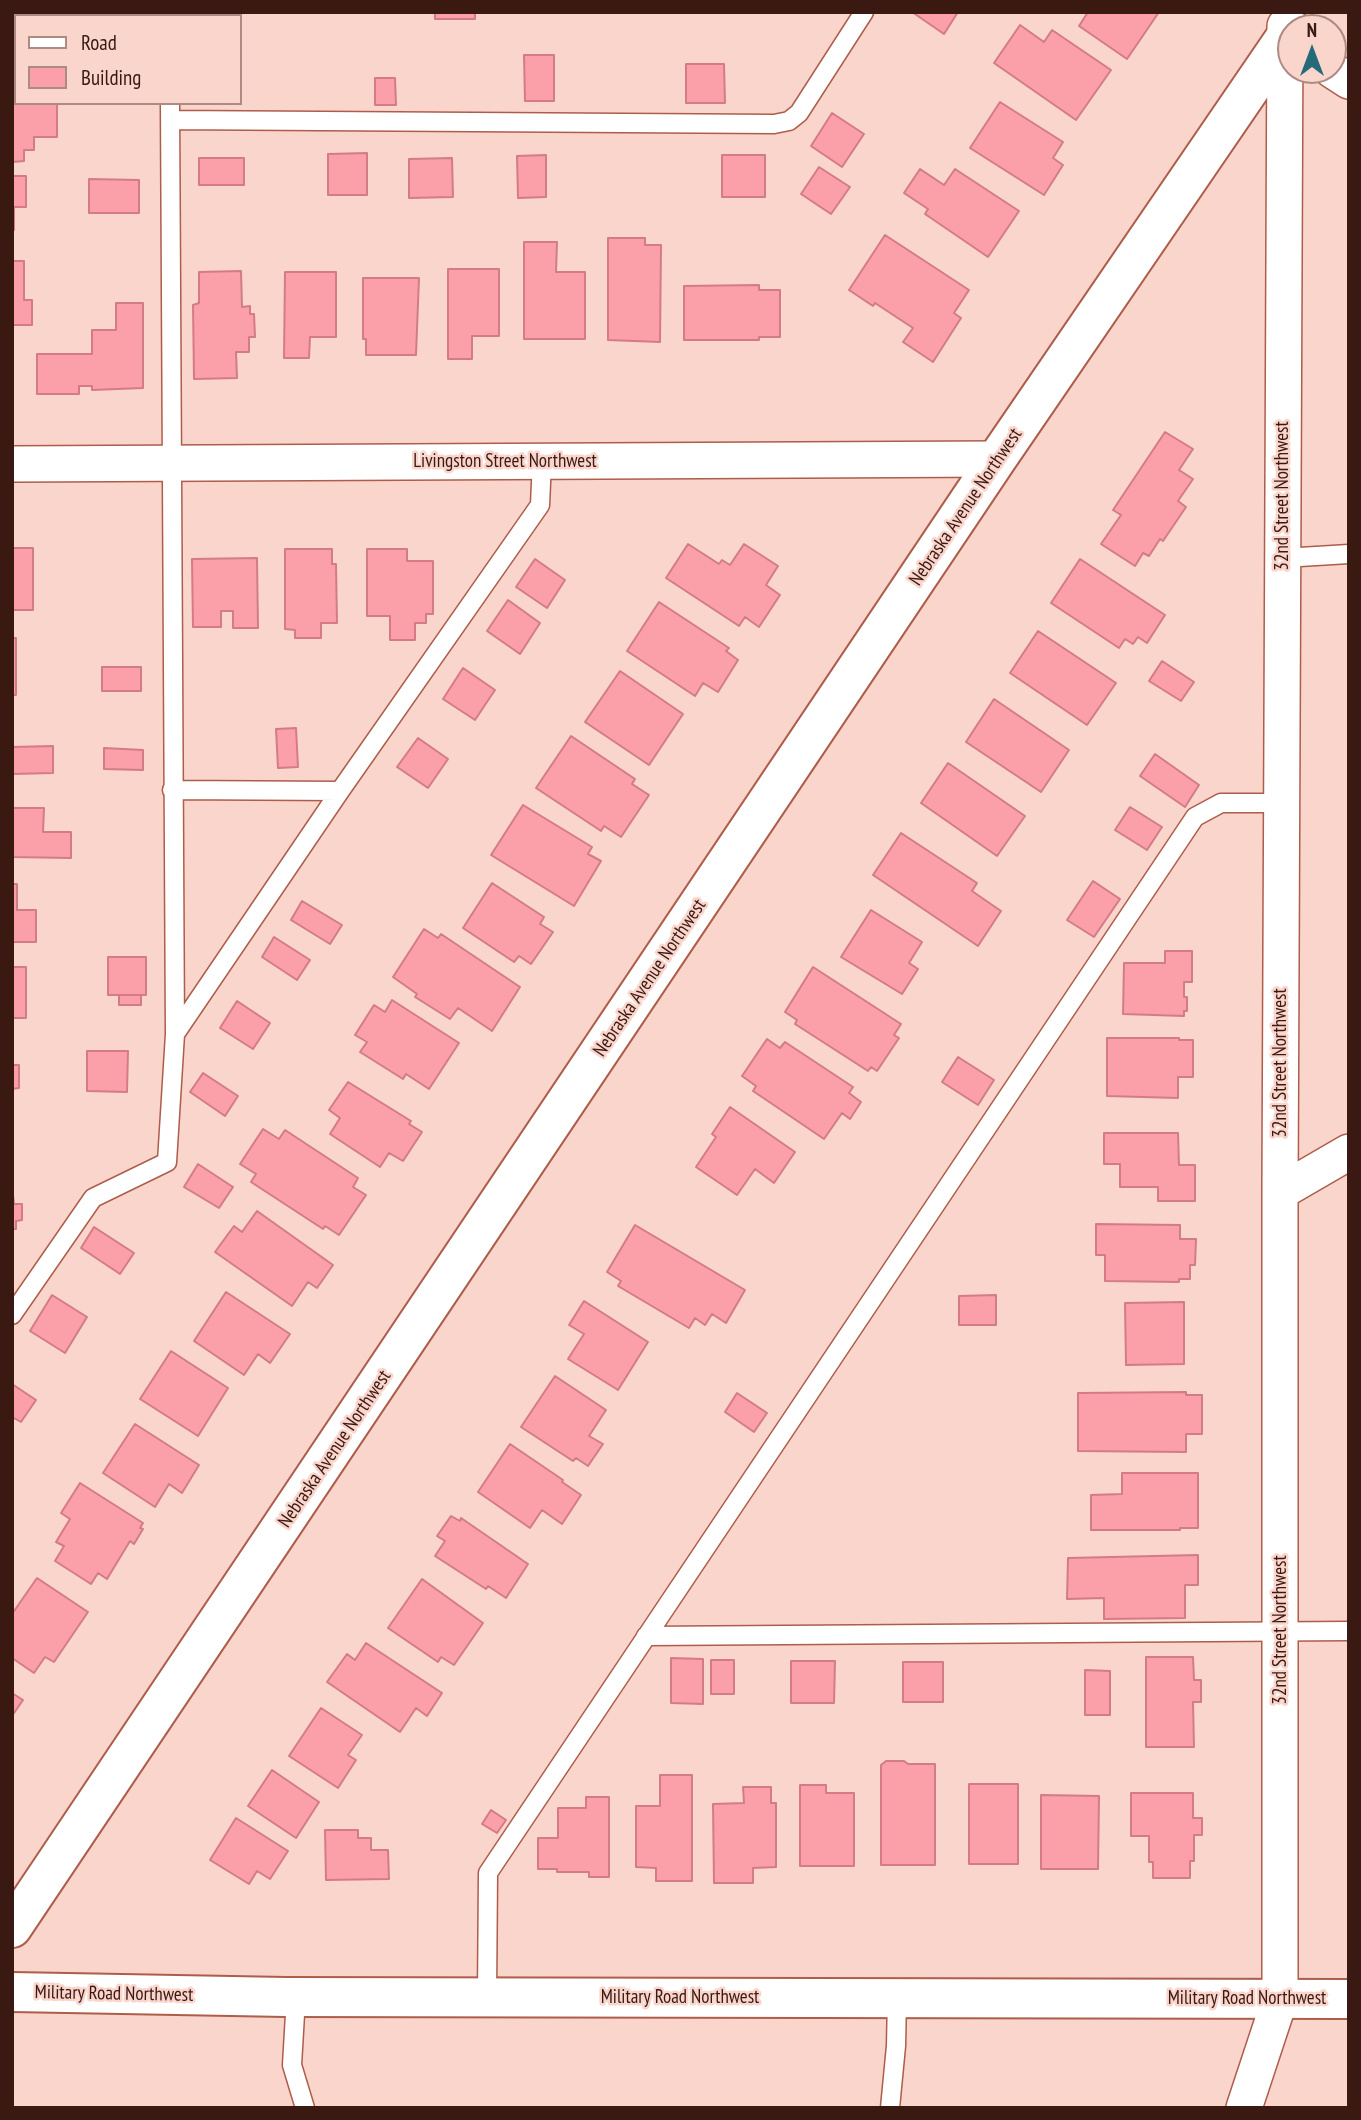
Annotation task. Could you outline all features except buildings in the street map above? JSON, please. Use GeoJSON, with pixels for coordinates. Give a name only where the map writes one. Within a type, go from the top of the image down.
{"type":"FeatureCollection","features":[{"type":"Feature","properties":{"kind":"street","name":"Nebraska Avenue Northwest"},"geometry":{"type":"LineString","coordinates":[[12,1928],[1277,48]]}},
{"type":"Feature","properties":{"kind":"street","name":"32nd Street Northwest"},"geometry":{"type":"LineString","coordinates":[[1244,2108],[1280,1999],[1281,803],[1290,84]]}},
{"type":"Feature","properties":{"kind":"street","name":"Livingston Street Northwest"},"geometry":{"type":"LineString","coordinates":[[12,464],[998,459]]}},
{"type":"Feature","properties":{"kind":"street"},"geometry":{"type":"LineString","coordinates":[[1280,1192],[1349,1152]]}},
{"type":"Feature","properties":{"kind":"street","name":"Military Road Northwest"},"geometry":{"type":"LineString","coordinates":[[12,1992],[296,1997],[1349,1999]]}},
{"type":"Feature","properties":{"kind":"lane"},"geometry":{"type":"LineString","coordinates":[[12,1315],[93,1198],[167,1162],[175,1034],[170,112],[774,124],[789,121],[799,113],[864,12]]}},
{"type":"Feature","properties":{"kind":"lane"},"geometry":{"type":"LineString","coordinates":[[175,1034],[340,791],[540,505],[542,461]]}},
{"type":"Feature","properties":{"kind":"lane"},"geometry":{"type":"LineString","coordinates":[[1283,558],[1349,554]]}},
{"type":"Feature","properties":{"kind":"lane"},"geometry":{"type":"LineString","coordinates":[[172,790],[340,791]]}},
{"type":"Feature","properties":{"kind":"lane"},"geometry":{"type":"LineString","coordinates":[[487,1997],[488,1873],[1195,817],[1221,803],[1281,803]]}},
{"type":"Feature","properties":{"kind":"lane"},"geometry":{"type":"LineString","coordinates":[[646,1636],[1349,1631]]}},
{"type":"Feature","properties":{"kind":"lane"},"geometry":{"type":"LineString","coordinates":[[296,1997],[292,2065],[306,2108]]}},
{"type":"Feature","properties":{"kind":"lane"},"geometry":{"type":"LineString","coordinates":[[890,2108],[897,2046],[897,1998]]}}]}
